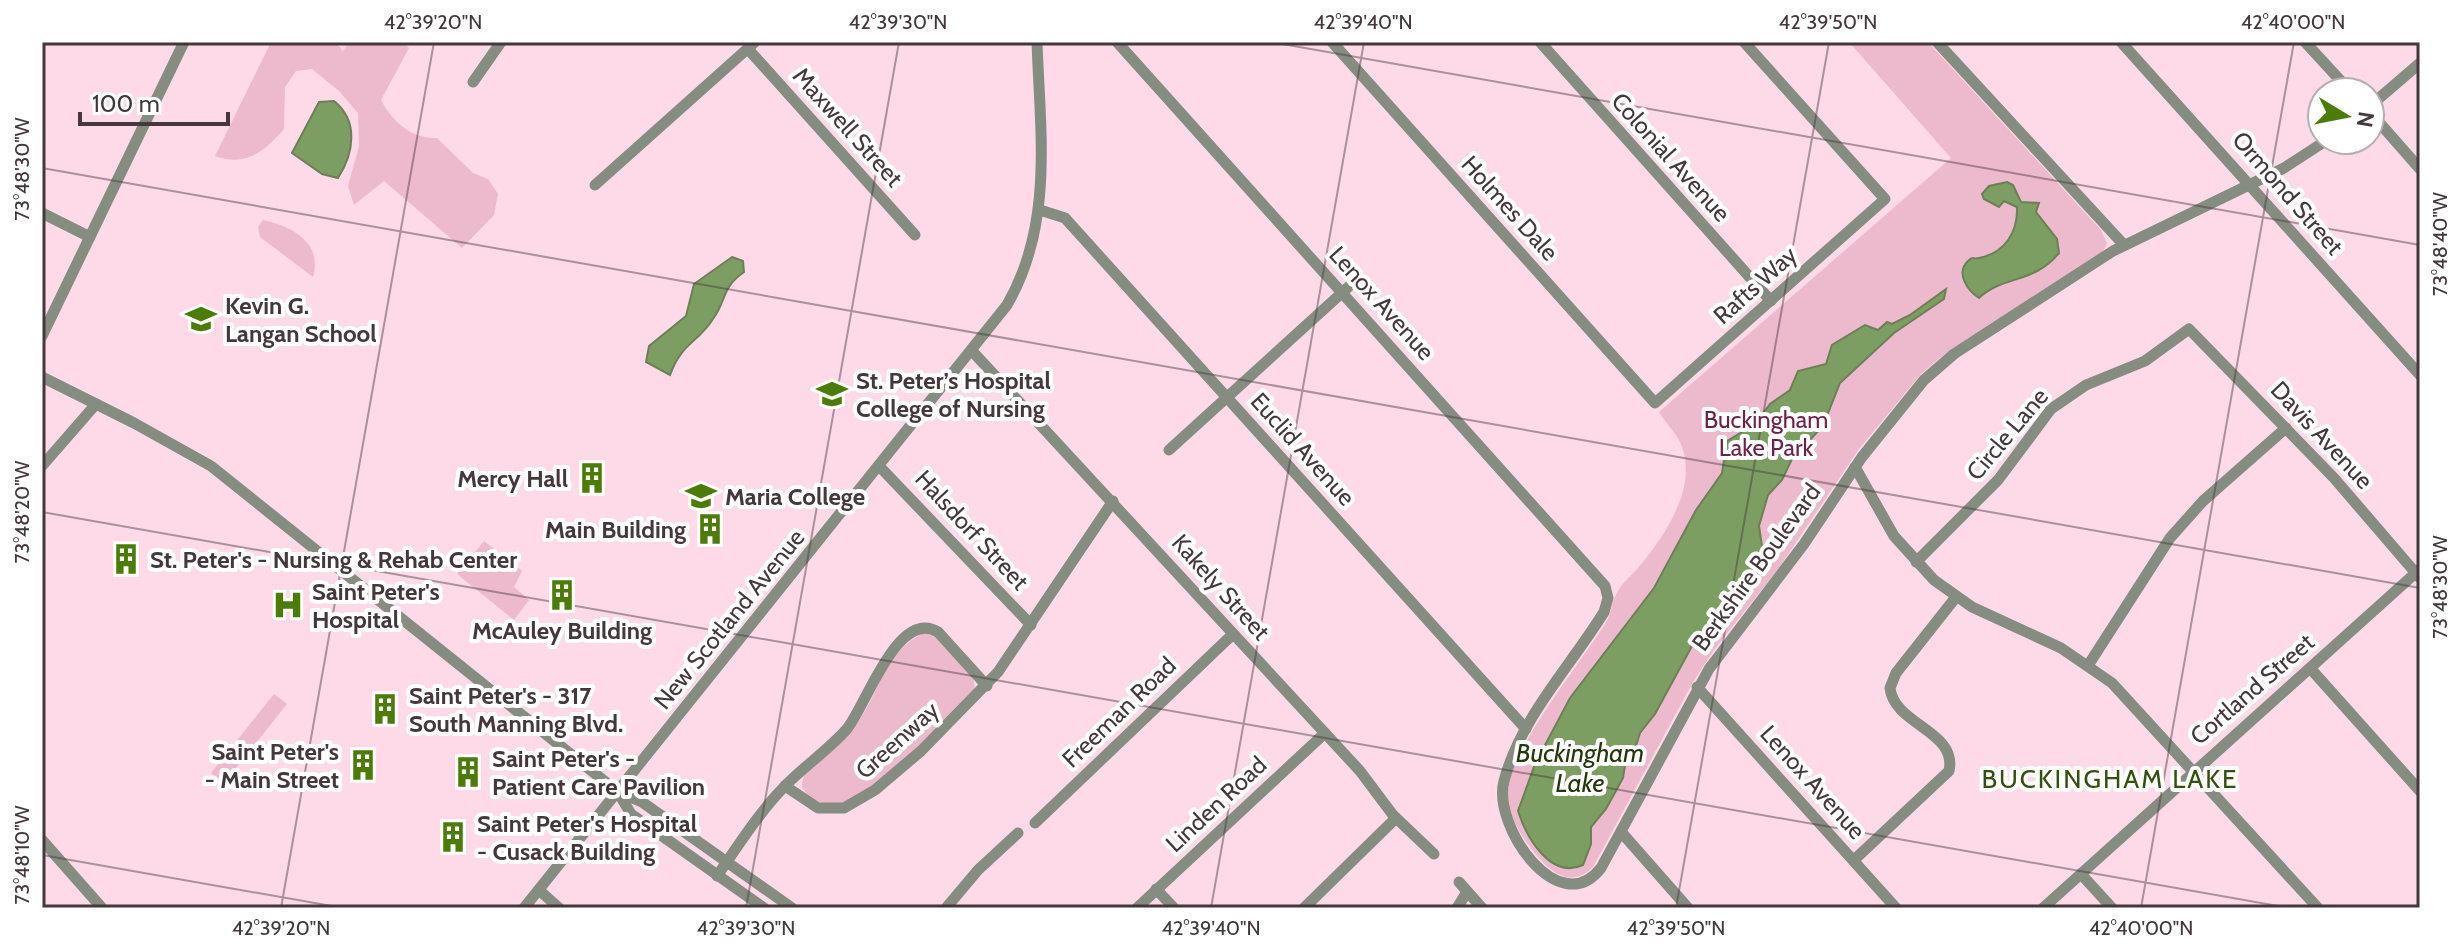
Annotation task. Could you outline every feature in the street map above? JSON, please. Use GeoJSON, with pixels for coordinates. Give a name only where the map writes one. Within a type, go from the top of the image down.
{"type":"FeatureCollection","features":[{"type":"Feature","properties":{"kind":"street"},"geometry":{"type":"LineString","coordinates":[[42,336],[184,42]]}},
{"type":"Feature","properties":{"kind":"street"},"geometry":{"type":"LineString","coordinates":[[473,82],[501,42]]}},
{"type":"Feature","properties":{"kind":"street","name":"New Scotland Avenue"},"geometry":{"type":"LineString","coordinates":[[524,908],[973,352],[1019,284],[1035,241],[1040,210],[1037,42]]}},
{"type":"Feature","properties":{"kind":"street","name":"Lenox Avenue"},"geometry":{"type":"LineString","coordinates":[[1117,42],[1602,580],[1608,598]]}},
{"type":"Feature","properties":{"kind":"street","name":"Holmes Dale"},"geometry":{"type":"LineString","coordinates":[[1332,42],[1655,403]]}},
{"type":"Feature","properties":{"kind":"street","name":"Colonial Avenue"},"geometry":{"type":"LineString","coordinates":[[1540,42],[1771,301]]}},
{"type":"Feature","properties":{"kind":"street","name":"Rafts Way"},"geometry":{"type":"LineString","coordinates":[[1655,403],[1885,199],[1744,42]]}},
{"type":"Feature","properties":{"kind":"street"},"geometry":{"type":"LineString","coordinates":[[1937,42],[2124,245]]}},
{"type":"Feature","properties":{"kind":"street","name":"Ormond Street"},"geometry":{"type":"LineString","coordinates":[[2121,42],[2420,375]]}},
{"type":"Feature","properties":{"kind":"street"},"geometry":{"type":"LineString","coordinates":[[2305,42],[2336,76]]}},
{"type":"Feature","properties":{"kind":"street"},"geometry":{"type":"LineString","coordinates":[[595,185],[751,45]]}},
{"type":"Feature","properties":{"kind":"street","name":"Maxwell Street"},"geometry":{"type":"LineString","coordinates":[[751,45],[915,235]]}},
{"type":"Feature","properties":{"kind":"street"},"geometry":{"type":"LineString","coordinates":[[2386,94],[2420,63]]}},
{"type":"Feature","properties":{"kind":"street"},"geometry":{"type":"LineString","coordinates":[[2386,128],[2420,169]]}},
{"type":"Feature","properties":{"kind":"street","name":"Berkshire Boulevard"},"geometry":{"type":"LineString","coordinates":[[1608,598],[1597,622],[1526,729],[1508,769],[1501,796],[1504,815],[1525,850],[1550,877],[1561,884],[1577,885],[1598,871],[1622,833],[1697,687],[1804,544],[1855,467],[1911,395],[1945,361],[2124,245],[2251,184],[2306,152]]}},
{"type":"Feature","properties":{"kind":"street","name":"Euclid Avenue"},"geometry":{"type":"LineString","coordinates":[[1040,210],[1065,218],[1526,729]]}},
{"type":"Feature","properties":{"kind":"street"},"geometry":{"type":"LineString","coordinates":[[42,213],[90,237]]}},
{"type":"Feature","properties":{"kind":"street"},"geometry":{"type":"LineString","coordinates":[[1169,450],[1356,280]]}},
{"type":"Feature","properties":{"kind":"street","name":"Davis Avenue"},"geometry":{"type":"LineString","coordinates":[[2187,331],[2196,332],[2419,573]]}},
{"type":"Feature","properties":{"kind":"street","name":"Circle Lane"},"geometry":{"type":"LineString","coordinates":[[1916,562],[1998,480],[2055,405],[2086,385],[2138,365],[2187,331]]}},
{"type":"Feature","properties":{"kind":"street","name":"Kakely Street"},"geometry":{"type":"LineString","coordinates":[[973,352],[1325,733],[1396,818],[1434,854]]}},
{"type":"Feature","properties":{"kind":"street"},"geometry":{"type":"LineString","coordinates":[[42,377],[211,466],[618,792],[642,802],[792,908]]}},
{"type":"Feature","properties":{"kind":"street"},"geometry":{"type":"LineString","coordinates":[[42,466],[96,404]]}},
{"type":"Feature","properties":{"kind":"street"},"geometry":{"type":"LineString","coordinates":[[2089,664],[2170,538],[2209,496],[2286,428]]}},
{"type":"Feature","properties":{"kind":"street","name":"Halsdorf Street"},"geometry":{"type":"LineString","coordinates":[[880,467],[1031,625]]}},
{"type":"Feature","properties":{"kind":"street"},"geometry":{"type":"LineString","coordinates":[[1855,467],[1886,524],[1916,562],[1956,597],[2089,664],[2139,708],[2318,908]]}},
{"type":"Feature","properties":{"kind":"street","name":"Greenway"},"geometry":{"type":"LineString","coordinates":[[785,786],[820,808],[851,805],[921,751],[987,686],[1113,501]]}},
{"type":"Feature","properties":{"kind":"street","name":"Cortland Street"},"geometry":{"type":"LineString","coordinates":[[2043,908],[2194,770],[2419,573]]}},
{"type":"Feature","properties":{"kind":"street"},"geometry":{"type":"LineString","coordinates":[[1854,860],[1949,771],[1948,750],[1897,706],[1890,688],[1896,673],[1956,597]]}},
{"type":"Feature","properties":{"kind":"street","name":"Greenway"},"geometry":{"type":"LineString","coordinates":[[717,876],[785,786],[847,729],[884,660],[918,629],[930,628],[938,632],[987,686]]}},
{"type":"Feature","properties":{"kind":"street","name":"Freeman Road"},"geometry":{"type":"LineString","coordinates":[[1035,823],[1233,634]]}},
{"type":"Feature","properties":{"kind":"street"},"geometry":{"type":"LineString","coordinates":[[2310,668],[2420,791]]}},
{"type":"Feature","properties":{"kind":"street","name":"Lenox Avenue"},"geometry":{"type":"LineString","coordinates":[[1697,687],[1896,908]]}},
{"type":"Feature","properties":{"kind":"street","name":"Linden Road"},"geometry":{"type":"LineString","coordinates":[[1137,908],[1325,733]]}},
{"type":"Feature","properties":{"kind":"street"},"geometry":{"type":"LineString","coordinates":[[618,792],[631,814],[764,908]]}},
{"type":"Feature","properties":{"kind":"street"},"geometry":{"type":"LineString","coordinates":[[1304,908],[1396,818]]}},
{"type":"Feature","properties":{"kind":"street"},"geometry":{"type":"LineString","coordinates":[[946,908],[978,870],[1018,833]]}},
{"type":"Feature","properties":{"kind":"street"},"geometry":{"type":"LineString","coordinates":[[1622,833],[1688,908]]}},
{"type":"Feature","properties":{"kind":"street"},"geometry":{"type":"LineString","coordinates":[[42,840],[102,908]]}},
{"type":"Feature","properties":{"kind":"street"},"geometry":{"type":"LineString","coordinates":[[2081,874],[2112,908]]}},
{"type":"Feature","properties":{"kind":"street"},"geometry":{"type":"LineString","coordinates":[[1459,882],[1482,908]]}},
{"type":"Feature","properties":{"kind":"street"},"geometry":{"type":"LineString","coordinates":[[1156,889],[1174,908]]}},
{"type":"Feature","properties":{"kind":"street"},"geometry":{"type":"LineString","coordinates":[[539,890],[559,908]]}},
{"type":"Feature","properties":{"kind":"street"},"geometry":{"type":"LineString","coordinates":[[1457,908],[1467,892]]}},
{"type":"Feature","properties":{"kind":"green space"},"geometry":{"type":"Polygon","coordinates":[[[271,42],[335,42],[343,51],[349,42],[403,42],[409,48],[381,100],[404,128],[419,136],[437,138],[473,173],[488,179],[498,194],[494,215],[462,248],[384,181],[354,205],[348,186],[359,146],[358,113],[339,91],[312,69],[296,71],[285,87],[284,129],[262,151],[236,160],[215,156],[271,42]]]}},
{"type":"Feature","properties":{"kind":"green space","name":"Buckingham Lake Park"},"geometry":{"type":"Polygon","coordinates":[[[1849,42],[1928,42],[2101,230],[2107,244],[2103,251],[1941,357],[1921,374],[1859,449],[1778,569],[1714,650],[1693,682],[1593,867],[1583,875],[1563,876],[1545,864],[1523,837],[1512,815],[1508,791],[1512,773],[1534,729],[1605,624],[1620,588],[1659,541],[1677,509],[1686,475],[1685,458],[1678,438],[1659,412],[1951,158],[1849,42]]]}},
{"type":"Feature","properties":{"kind":"green space"},"geometry":{"type":"Polygon","coordinates":[[[263,220],[294,231],[309,245],[315,265],[313,277],[260,237],[258,227],[263,220]]]}},
{"type":"Feature","properties":{"kind":"green space"},"geometry":{"type":"Polygon","coordinates":[[[484,541],[522,571],[514,587],[529,600],[514,620],[457,574],[484,541]]]}},
{"type":"Feature","properties":{"kind":"green space"},"geometry":{"type":"Polygon","coordinates":[[[924,633],[934,636],[973,678],[975,687],[971,695],[912,754],[859,795],[834,804],[821,803],[810,797],[802,787],[807,770],[854,728],[890,663],[910,641],[924,633]]]}},
{"type":"Feature","properties":{"kind":"green space"},"geometry":{"type":"Polygon","coordinates":[[[274,694],[287,704],[224,783],[211,773],[274,694]]]}},
{"type":"Feature","properties":{"kind":"water"},"geometry":{"type":"Polygon","coordinates":[[[334,101],[347,118],[351,138],[348,158],[338,178],[322,174],[292,153],[319,102],[334,101]]]}},
{"type":"Feature","properties":{"kind":"water"},"geometry":{"type":"Polygon","coordinates":[[[2007,182],[2013,185],[2021,202],[2039,203],[2036,212],[2057,239],[2059,253],[2039,270],[1998,286],[1979,298],[1967,286],[1963,276],[1964,266],[1971,258],[1996,251],[2012,233],[2017,207],[2004,201],[1999,207],[1984,199],[1982,194],[1989,186],[2007,182]]]}},
{"type":"Feature","properties":{"kind":"water"},"geometry":{"type":"Polygon","coordinates":[[[732,257],[743,261],[744,272],[731,283],[713,319],[685,349],[670,375],[646,362],[649,346],[686,316],[694,284],[732,257]]]}},
{"type":"Feature","properties":{"kind":"water","name":"Buckingham Lake"},"geometry":{"type":"Polygon","coordinates":[[[1946,289],[1944,299],[1894,333],[1840,383],[1823,426],[1792,459],[1782,480],[1768,495],[1759,526],[1764,560],[1759,574],[1730,611],[1698,635],[1655,714],[1626,759],[1623,778],[1606,809],[1591,827],[1591,844],[1583,865],[1571,868],[1550,861],[1533,843],[1518,811],[1535,764],[1570,698],[1654,588],[1696,510],[1722,473],[1727,441],[1755,424],[1770,404],[1790,390],[1798,371],[1826,364],[1832,345],[1865,325],[1878,330],[1887,322],[1892,324],[1946,289]]]}},
{"type":"Feature","properties":{"kind":"place","name":"Kevin G. Langan School"},"geometry":{"type":"Point","coordinates":[201,319]}},
{"type":"Feature","properties":{"kind":"place","name":"St. Peter’s Hospital College of Nursing"},"geometry":{"type":"Point","coordinates":[832,394]}},
{"type":"Feature","properties":{"kind":"place","name":"Mercy Hall"},"geometry":{"type":"Point","coordinates":[592,478]}},
{"type":"Feature","properties":{"kind":"place","name":"Maria College"},"geometry":{"type":"Point","coordinates":[701,496]}},
{"type":"Feature","properties":{"kind":"place","name":"Main Building"},"geometry":{"type":"Point","coordinates":[710,529]}},
{"type":"Feature","properties":{"kind":"place","name":"St. Peter's - Nursing & Rehab Center"},"geometry":{"type":"Point","coordinates":[126,559]}},
{"type":"Feature","properties":{"kind":"place","name":"McAuley Building"},"geometry":{"type":"Point","coordinates":[562,595]}},
{"type":"Feature","properties":{"kind":"place","name":"Saint Peter's Hospital"},"geometry":{"type":"Point","coordinates":[288,605]}},
{"type":"Feature","properties":{"kind":"place","name":"Saint Peter's - 317 South Manning Blvd."},"geometry":{"type":"Point","coordinates":[385,709]}},
{"type":"Feature","properties":{"kind":"place","name":"Saint Peter's - Main Street"},"geometry":{"type":"Point","coordinates":[363,765]}},
{"type":"Feature","properties":{"kind":"place","name":"Saint Peter's - Patient Care Pavilion"},"geometry":{"type":"Point","coordinates":[468,772]}},
{"type":"Feature","properties":{"kind":"place","name":"Saint Peter's Hospital - Cusack Building"},"geometry":{"type":"Point","coordinates":[453,837]}},
{"type":"Feature","properties":{"kind":"district","name":"BUCKINGHAM LAKE"},"geometry":{"type":"Point","coordinates":[2110,779]}}]}
